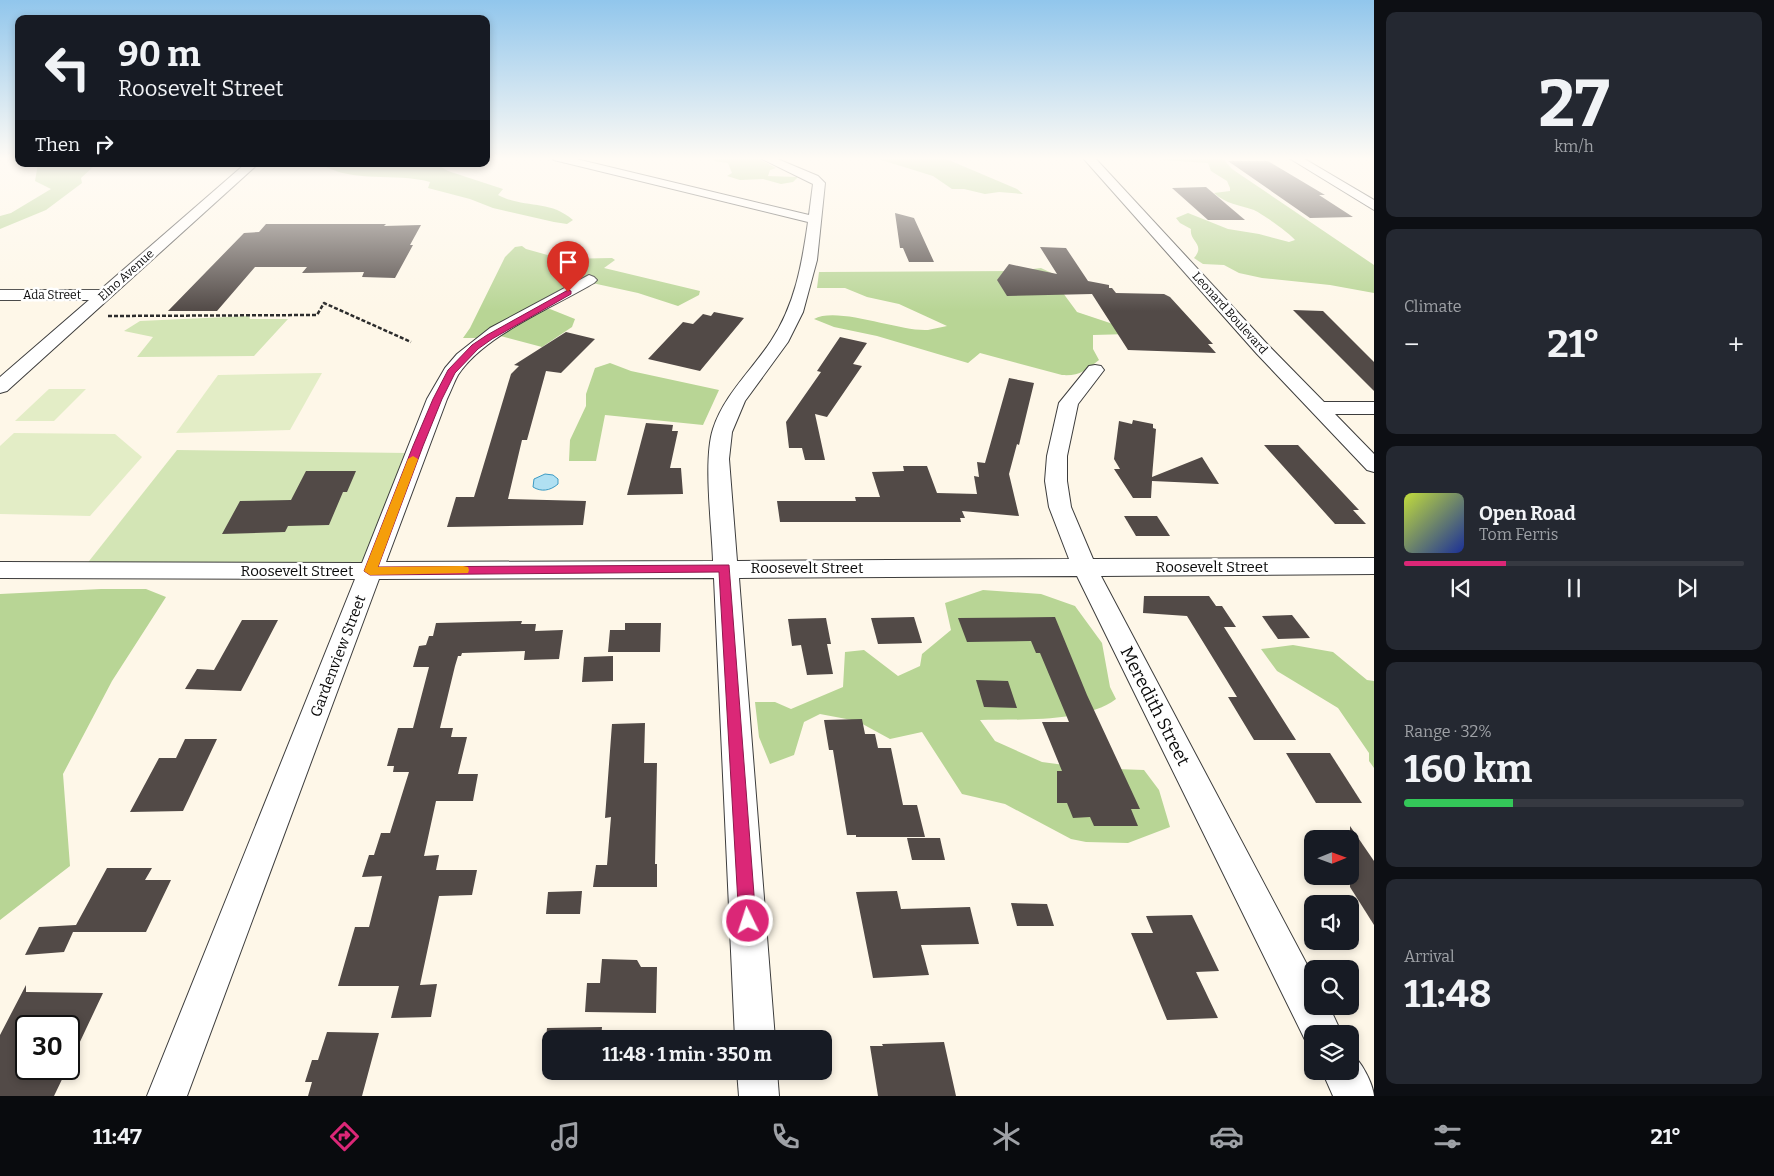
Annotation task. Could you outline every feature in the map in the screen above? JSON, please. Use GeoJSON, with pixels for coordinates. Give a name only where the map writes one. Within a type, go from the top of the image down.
{"type":"FeatureCollection","features":[{"type":"Feature","properties":{"kind":"street","name":"Elno Avenue"},"geometry":{"type":"LineString","coordinates":[[0,387],[201,209]]}},
{"type":"Feature","properties":{"kind":"street"},"geometry":{"type":"LineString","coordinates":[[770,209],[815,220]]}},
{"type":"Feature","properties":{"kind":"street"},"geometry":{"type":"LineString","coordinates":[[754,1030],[719,458],[723,429],[740,394],[787,329],[794,314],[808,266],[817,209]]}},
{"type":"Feature","properties":{"kind":"street","name":"Leonard Boulevard"},"geometry":{"type":"LineString","coordinates":[[1136,209],[1374,466]]}},
{"type":"Feature","properties":{"kind":"street","name":"Gardenview Street"},"geometry":{"type":"LineString","coordinates":[[167,1096],[437,399],[451,372],[475,347],[497,332],[589,280]]}},
{"type":"Feature","properties":{"kind":"street","name":"Ada Street"},"geometry":{"type":"LineString","coordinates":[[0,295],[104,295]]}},
{"type":"Feature","properties":{"kind":"street","name":"Meredith Street"},"geometry":{"type":"LineString","coordinates":[[1095,370],[1069,403],[1057,456],[1056,481],[1060,507],[1085,568],[1318,1025]]}},
{"type":"Feature","properties":{"kind":"street"},"geometry":{"type":"LineString","coordinates":[[1319,408],[1374,408]]}},
{"type":"Feature","properties":{"kind":"street","name":"Roosevelt Street"},"geometry":{"type":"LineString","coordinates":[[0,570],[370,571],[1040,566],[1085,568],[1374,566]]}},
{"type":"Feature","properties":{"kind":"street"},"geometry":{"type":"LineString","coordinates":[[758,1080],[759,1096]]}},
{"type":"Feature","properties":{"kind":"street"},"geometry":{"type":"LineString","coordinates":[[1347,1080],[1355,1096]]}},
{"type":"Feature","properties":{"kind":"path"},"geometry":{"type":"LineString","coordinates":[[103,316],[317,315],[324,303],[411,342]]}},
{"type":"Feature","properties":{"kind":"green space"},"geometry":{"type":"Polygon","coordinates":[[[17,209],[47,209],[0,229],[0,216],[17,209]]]}},
{"type":"Feature","properties":{"kind":"green space"},"geometry":{"type":"Polygon","coordinates":[[[498,209],[555,209],[573,220],[567,224],[498,209]]]}},
{"type":"Feature","properties":{"kind":"green space"},"geometry":{"type":"Polygon","coordinates":[[[1251,209],[1291,209],[1374,265],[1374,293],[1330,285],[1262,278],[1239,273],[1224,265],[1203,264],[1194,258],[1198,246],[1192,237],[1191,229],[1180,223],[1176,218],[1188,213],[1228,229],[1259,234],[1289,242],[1295,240],[1269,219],[1251,209]]]}},
{"type":"Feature","properties":{"kind":"green space"},"geometry":{"type":"Polygon","coordinates":[[[522,246],[526,249],[562,259],[612,258],[615,260],[604,268],[700,291],[699,295],[678,306],[638,293],[583,281],[528,312],[550,309],[575,319],[572,327],[542,347],[489,333],[481,338],[463,338],[470,328],[505,257],[515,247],[522,246]]]}},
{"type":"Feature","properties":{"kind":"green space"},"geometry":{"type":"Polygon","coordinates":[[[1041,268],[1058,276],[1055,282],[1077,312],[1119,326],[1129,334],[1093,335],[1093,349],[1099,360],[1078,374],[1062,375],[980,353],[968,363],[877,336],[834,327],[814,319],[825,316],[853,317],[916,330],[928,330],[947,326],[899,304],[867,297],[845,288],[817,288],[819,272],[1017,271],[1041,268]]]}},
{"type":"Feature","properties":{"kind":"green space"},"geometry":{"type":"Polygon","coordinates":[[[249,316],[250,319],[288,319],[254,356],[137,357],[153,337],[124,331],[140,321],[249,316]]]}},
{"type":"Feature","properties":{"kind":"green space"},"geometry":{"type":"Polygon","coordinates":[[[610,363],[631,371],[719,390],[703,425],[605,415],[596,461],[569,461],[570,440],[586,406],[586,394],[595,368],[610,363]]]}},
{"type":"Feature","properties":{"kind":"green space"},"geometry":{"type":"Polygon","coordinates":[[[322,373],[290,430],[176,433],[218,375],[322,373]]]}},
{"type":"Feature","properties":{"kind":"green space"},"geometry":{"type":"Polygon","coordinates":[[[49,389],[86,389],[54,421],[15,421],[49,389]]]}},
{"type":"Feature","properties":{"kind":"green space"},"geometry":{"type":"Polygon","coordinates":[[[14,433],[115,434],[142,457],[90,516],[0,514],[0,446],[14,433]]]}},
{"type":"Feature","properties":{"kind":"green space"},"geometry":{"type":"Polygon","coordinates":[[[177,450],[407,453],[360,571],[82,570],[177,450]]]}},
{"type":"Feature","properties":{"kind":"green space"},"geometry":{"type":"Polygon","coordinates":[[[101,589],[146,589],[166,597],[112,681],[63,774],[70,866],[0,920],[0,594],[101,589]]]}},
{"type":"Feature","properties":{"kind":"green space"},"geometry":{"type":"Polygon","coordinates":[[[983,590],[1041,594],[1075,606],[1102,643],[1110,687],[1116,699],[1103,707],[1069,716],[980,720],[995,741],[1042,762],[1087,768],[1144,770],[1159,790],[1170,827],[1128,843],[1086,842],[1071,839],[1005,804],[962,794],[922,732],[890,739],[857,721],[820,714],[804,722],[794,755],[770,764],[759,737],[755,702],[775,702],[791,709],[843,687],[845,652],[864,650],[898,676],[920,666],[922,654],[951,630],[945,603],[983,590]]]}},
{"type":"Feature","properties":{"kind":"green space"},"geometry":{"type":"Polygon","coordinates":[[[1293,645],[1333,652],[1367,680],[1374,681],[1374,768],[1369,761],[1369,753],[1338,708],[1277,671],[1261,649],[1293,645]]]}},
{"type":"Feature","properties":{"kind":"water"},"geometry":{"type":"Polygon","coordinates":[[[545,474],[553,475],[558,479],[558,484],[546,490],[539,490],[533,487],[534,479],[545,474]]]}},
{"type":"Feature","properties":{"kind":"building"},"geometry":{"type":"Polygon","coordinates":[[[1196,209],[1232,209],[1245,220],[1208,220],[1196,209]]]}},
{"type":"Feature","properties":{"kind":"building"},"geometry":{"type":"Polygon","coordinates":[[[1297,209],[1341,209],[1353,217],[1310,218],[1297,209]]]}},
{"type":"Feature","properties":{"kind":"building"},"geometry":{"type":"Polygon","coordinates":[[[895,213],[914,218],[934,262],[909,262],[903,248],[900,248],[895,213]]]}},
{"type":"Feature","properties":{"kind":"building"},"geometry":{"type":"Polygon","coordinates":[[[266,224],[421,225],[410,245],[413,245],[395,278],[362,277],[364,272],[302,273],[307,267],[255,267],[217,311],[168,311],[244,233],[259,232],[266,224]]]}},
{"type":"Feature","properties":{"kind":"building"},"geometry":{"type":"Polygon","coordinates":[[[1040,247],[1066,248],[1088,281],[1109,285],[1109,288],[1112,288],[1116,293],[1164,294],[1170,297],[1213,344],[1208,344],[1216,353],[1128,350],[1092,294],[1007,296],[997,280],[1009,264],[1057,274],[1040,247]]]}},
{"type":"Feature","properties":{"kind":"building"},"geometry":{"type":"Polygon","coordinates":[[[1293,310],[1323,311],[1374,362],[1374,391],[1293,310]]]}},
{"type":"Feature","properties":{"kind":"building"},"geometry":{"type":"Polygon","coordinates":[[[714,312],[744,318],[700,371],[648,359],[683,322],[693,324],[703,314],[711,316],[714,312]]]}},
{"type":"Feature","properties":{"kind":"building"},"geometry":{"type":"Polygon","coordinates":[[[566,332],[595,339],[561,373],[546,371],[527,440],[522,440],[508,499],[586,501],[583,525],[447,527],[456,497],[474,497],[511,374],[519,366],[514,365],[566,332]]]}},
{"type":"Feature","properties":{"kind":"building"},"geometry":{"type":"Polygon","coordinates":[[[840,337],[867,343],[853,364],[862,366],[827,417],[815,414],[825,460],[805,460],[802,448],[789,448],[786,422],[821,372],[817,371],[840,337]]]}},
{"type":"Feature","properties":{"kind":"building"},"geometry":{"type":"Polygon","coordinates":[[[1009,378],[1034,383],[1019,445],[1017,444],[1009,474],[1019,516],[962,511],[965,518],[960,518],[961,522],[780,522],[777,501],[856,501],[855,497],[880,497],[872,472],[904,471],[903,466],[927,466],[937,493],[977,494],[974,476],[979,477],[977,462],[985,463],[1009,378]]]}},
{"type":"Feature","properties":{"kind":"building"},"geometry":{"type":"Polygon","coordinates":[[[1133,420],[1153,424],[1153,428],[1156,429],[1152,477],[1202,457],[1219,484],[1152,481],[1151,498],[1133,498],[1114,469],[1120,469],[1114,459],[1119,421],[1132,424],[1133,420]]]}},
{"type":"Feature","properties":{"kind":"building"},"geometry":{"type":"Polygon","coordinates":[[[646,423],[673,425],[672,431],[678,431],[670,468],[681,468],[683,494],[627,495],[646,423]]]}},
{"type":"Feature","properties":{"kind":"building"},"geometry":{"type":"Polygon","coordinates":[[[1264,445],[1298,445],[1359,510],[1353,510],[1366,524],[1335,524],[1264,445]]]}},
{"type":"Feature","properties":{"kind":"building"},"geometry":{"type":"Polygon","coordinates":[[[306,471],[356,471],[347,492],[343,492],[329,525],[288,526],[285,532],[222,534],[240,501],[291,500],[306,471]]]}},
{"type":"Feature","properties":{"kind":"building"},"geometry":{"type":"Polygon","coordinates":[[[1124,516],[1157,516],[1170,536],[1136,536],[1124,516]]]}},
{"type":"Feature","properties":{"kind":"building"},"geometry":{"type":"Polygon","coordinates":[[[1144,596],[1209,596],[1216,606],[1222,606],[1236,627],[1224,627],[1296,740],[1254,740],[1228,697],[1237,697],[1187,616],[1143,613],[1144,596]]]}},
{"type":"Feature","properties":{"kind":"building"},"geometry":{"type":"Polygon","coordinates":[[[1292,615],[1310,638],[1278,639],[1262,616],[1292,615]]]}},
{"type":"Feature","properties":{"kind":"building"},"geometry":{"type":"Polygon","coordinates":[[[914,617],[922,643],[878,644],[871,618],[914,617]]]}},
{"type":"Feature","properties":{"kind":"building"},"geometry":{"type":"Polygon","coordinates":[[[1055,617],[1087,695],[1140,809],[1131,809],[1138,826],[1094,826],[1090,817],[1073,818],[1067,803],[1057,803],[1057,771],[1062,771],[1042,722],[1069,722],[1040,653],[1036,653],[1031,641],[967,642],[958,618],[1055,617]]]}},
{"type":"Feature","properties":{"kind":"building"},"geometry":{"type":"Polygon","coordinates":[[[826,618],[831,644],[827,644],[833,674],[807,675],[801,645],[792,646],[788,619],[826,618]]]}},
{"type":"Feature","properties":{"kind":"building"},"geometry":{"type":"Polygon","coordinates":[[[242,620],[278,620],[241,691],[185,689],[197,669],[214,670],[242,620]]]}},
{"type":"Feature","properties":{"kind":"building"},"geometry":{"type":"Polygon","coordinates":[[[522,621],[521,624],[536,624],[535,631],[563,630],[559,659],[524,660],[525,651],[462,653],[461,656],[458,656],[440,728],[453,728],[451,737],[467,737],[458,774],[478,774],[473,801],[436,801],[424,856],[439,855],[436,870],[477,870],[472,895],[439,896],[420,985],[437,984],[431,1017],[391,1018],[399,986],[338,986],[355,927],[369,927],[382,876],[362,877],[369,855],[374,855],[381,833],[390,833],[409,772],[393,772],[394,766],[387,766],[398,728],[413,728],[429,667],[413,667],[419,646],[426,645],[429,636],[433,636],[436,623],[522,621]]]}},
{"type":"Feature","properties":{"kind":"building"},"geometry":{"type":"Polygon","coordinates":[[[625,623],[661,623],[660,652],[608,652],[610,630],[625,630],[625,623]]]}},
{"type":"Feature","properties":{"kind":"building"},"geometry":{"type":"Polygon","coordinates":[[[613,656],[613,681],[582,682],[584,657],[613,656]]]}},
{"type":"Feature","properties":{"kind":"building"},"geometry":{"type":"Polygon","coordinates":[[[976,680],[1008,681],[1017,708],[984,707],[976,680]]]}},
{"type":"Feature","properties":{"kind":"building"},"geometry":{"type":"Polygon","coordinates":[[[862,719],[865,734],[875,734],[878,748],[891,748],[903,805],[917,805],[925,837],[856,837],[856,835],[847,835],[833,750],[829,750],[824,720],[862,719]]]}},
{"type":"Feature","properties":{"kind":"building"},"geometry":{"type":"Polygon","coordinates":[[[645,723],[644,763],[657,763],[655,864],[657,864],[657,887],[593,887],[596,865],[607,865],[611,817],[605,818],[612,724],[645,723]]]}},
{"type":"Feature","properties":{"kind":"building"},"geometry":{"type":"Polygon","coordinates":[[[185,739],[217,739],[183,811],[130,812],[159,758],[176,758],[185,739]]]}},
{"type":"Feature","properties":{"kind":"building"},"geometry":{"type":"Polygon","coordinates":[[[1286,753],[1330,753],[1362,803],[1316,803],[1286,753]]]}},
{"type":"Feature","properties":{"kind":"building"},"geometry":{"type":"Polygon","coordinates":[[[907,838],[940,838],[945,860],[912,860],[907,838]]]}},
{"type":"Feature","properties":{"kind":"building"},"geometry":{"type":"Polygon","coordinates":[[[1359,839],[1374,861],[1374,925],[1359,901],[1359,895],[1355,895],[1350,885],[1359,885],[1359,839]]]}},
{"type":"Feature","properties":{"kind":"building"},"geometry":{"type":"Polygon","coordinates":[[[107,868],[152,868],[145,880],[171,880],[146,932],[73,932],[64,952],[25,955],[39,927],[76,925],[107,868]]]}},
{"type":"Feature","properties":{"kind":"building"},"geometry":{"type":"Polygon","coordinates":[[[582,891],[580,914],[546,914],[548,892],[582,891]]]}},
{"type":"Feature","properties":{"kind":"building"},"geometry":{"type":"Polygon","coordinates":[[[897,891],[901,909],[970,907],[979,944],[921,945],[929,975],[873,978],[856,892],[897,891]]]}},
{"type":"Feature","properties":{"kind":"building"},"geometry":{"type":"Polygon","coordinates":[[[1011,903],[1047,904],[1054,926],[1017,926],[1011,903]]]}},
{"type":"Feature","properties":{"kind":"building"},"geometry":{"type":"Polygon","coordinates":[[[1192,915],[1219,971],[1196,972],[1218,1018],[1167,1020],[1131,933],[1153,933],[1146,916],[1192,915]]]}},
{"type":"Feature","properties":{"kind":"building"},"geometry":{"type":"Polygon","coordinates":[[[602,959],[637,960],[641,967],[657,967],[656,1013],[585,1012],[587,983],[600,983],[602,959]]]}},
{"type":"Feature","properties":{"kind":"building"},"geometry":{"type":"Polygon","coordinates":[[[26,985],[26,992],[103,993],[80,1042],[80,1015],[15,1015],[15,1080],[62,1080],[54,1096],[0,1096],[0,1035],[26,985]]]}},
{"type":"Feature","properties":{"kind":"building"},"geometry":{"type":"Polygon","coordinates":[[[602,1027],[602,1030],[547,1030],[547,1028],[602,1027]]]}},
{"type":"Feature","properties":{"kind":"building"},"geometry":{"type":"Polygon","coordinates":[[[327,1032],[379,1033],[362,1096],[308,1096],[312,1082],[305,1082],[312,1060],[318,1060],[327,1032]]]}},
{"type":"Feature","properties":{"kind":"building"},"geometry":{"type":"Polygon","coordinates":[[[944,1042],[956,1096],[878,1096],[870,1046],[944,1042]]]}},
{"type":"Feature","properties":{"kind":"slow traffic"},"geometry":{"type":"LineString","coordinates":[[413,459],[370,571],[463,570]]}},
{"type":"Feature","properties":{"kind":"route"},"geometry":{"type":"LineString","coordinates":[[568,292],[497,332],[475,347],[451,372],[437,399],[370,571],[725,568],[748,921]]}}]}
